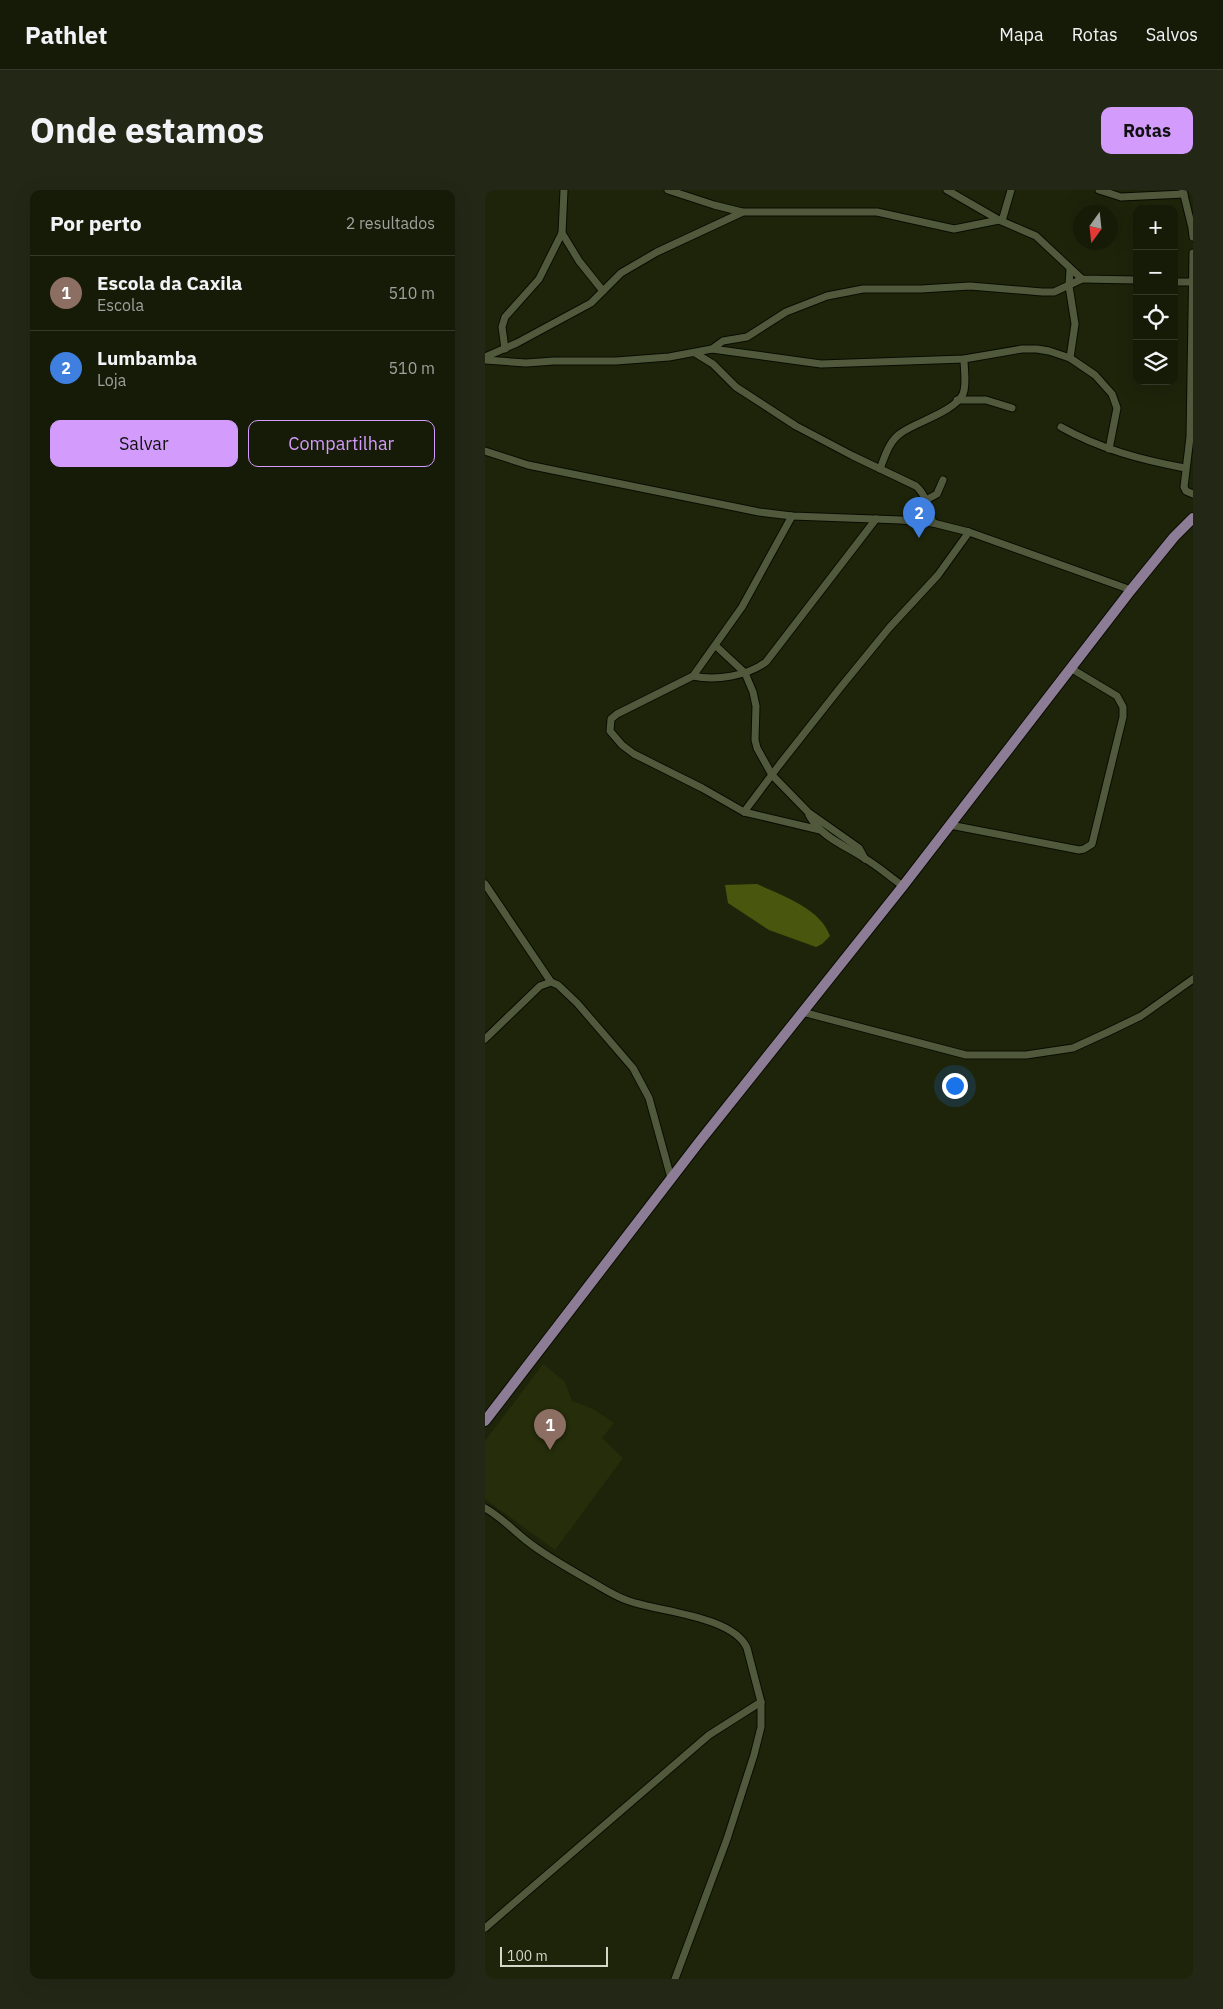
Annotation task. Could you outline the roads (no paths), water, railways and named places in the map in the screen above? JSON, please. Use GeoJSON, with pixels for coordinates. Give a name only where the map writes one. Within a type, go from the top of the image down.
{"type":"FeatureCollection","features":[{"type":"Feature","properties":{"kind":"main road"},"geometry":{"type":"LineString","coordinates":[[485,1421],[671,1178],[903,886],[1131,590],[1174,537],[1193,518]]}},
{"type":"Feature","properties":{"kind":"street"},"geometry":{"type":"LineString","coordinates":[[505,349],[502,327],[505,317],[539,279],[561,232],[564,190]]}},
{"type":"Feature","properties":{"kind":"street"},"geometry":{"type":"LineString","coordinates":[[667,190],[743,212],[877,212],[954,229],[1001,220]]}},
{"type":"Feature","properties":{"kind":"street"},"geometry":{"type":"LineString","coordinates":[[947,190],[1001,220],[1036,236],[1082,279]]}},
{"type":"Feature","properties":{"kind":"street"},"geometry":{"type":"LineString","coordinates":[[1001,220],[1011,190]]}},
{"type":"Feature","properties":{"kind":"street"},"geometry":{"type":"LineString","coordinates":[[1099,190],[1121,197],[1183,192],[1193,228],[1193,237]]}},
{"type":"Feature","properties":{"kind":"street"},"geometry":{"type":"LineString","coordinates":[[485,358],[591,303],[621,273],[657,252],[743,212]]}},
{"type":"Feature","properties":{"kind":"street"},"geometry":{"type":"LineString","coordinates":[[561,232],[579,261],[603,291]]}},
{"type":"Feature","properties":{"kind":"street"},"geometry":{"type":"LineString","coordinates":[[1193,254],[1191,282],[1190,437],[1184,487],[1186,491],[1193,494]]}},
{"type":"Feature","properties":{"kind":"street"},"geometry":{"type":"LineString","coordinates":[[1070,268],[1069,286],[1075,324],[1070,358]]}},
{"type":"Feature","properties":{"kind":"street"},"geometry":{"type":"LineString","coordinates":[[712,349],[723,341],[753,334],[799,306],[827,296],[863,289],[921,289],[969,286],[1054,292],[1082,279],[1133,280]]}},
{"type":"Feature","properties":{"kind":"street"},"geometry":{"type":"LineString","coordinates":[[1178,282],[1191,282]]}},
{"type":"Feature","properties":{"kind":"street"},"geometry":{"type":"LineString","coordinates":[[485,358],[527,363],[616,361],[695,353],[712,349],[809,364],[964,360],[1011,351],[1037,349],[1070,358],[1095,375],[1112,394],[1116,402],[1116,420],[1109,449]]}},
{"type":"Feature","properties":{"kind":"street"},"geometry":{"type":"LineString","coordinates":[[695,353],[713,364],[736,387],[796,426],[916,486],[926,500],[933,523]]}},
{"type":"Feature","properties":{"kind":"street"},"geometry":{"type":"LineString","coordinates":[[879,469],[890,445],[900,433],[936,416],[963,394],[965,383],[964,360]]}},
{"type":"Feature","properties":{"kind":"street"},"geometry":{"type":"LineString","coordinates":[[957,400],[986,400],[1012,408]]}},
{"type":"Feature","properties":{"kind":"street"},"geometry":{"type":"LineString","coordinates":[[1061,427],[1081,438],[1109,449],[1156,463],[1185,468]]}},
{"type":"Feature","properties":{"kind":"street"},"geometry":{"type":"LineString","coordinates":[[485,451],[528,465],[792,516],[933,523],[969,532],[1131,590]]}},
{"type":"Feature","properties":{"kind":"street"},"geometry":{"type":"LineString","coordinates":[[926,500],[937,494],[943,480]]}},
{"type":"Feature","properties":{"kind":"street"},"geometry":{"type":"LineString","coordinates":[[792,516],[742,607],[693,676],[617,714],[611,720],[610,731],[622,745],[634,754],[745,812],[820,830]]}},
{"type":"Feature","properties":{"kind":"street"},"geometry":{"type":"LineString","coordinates":[[693,676],[707,678],[745,673],[766,662],[876,519]]}},
{"type":"Feature","properties":{"kind":"street"},"geometry":{"type":"LineString","coordinates":[[745,812],[771,776],[883,636],[938,575],[969,532]]}},
{"type":"Feature","properties":{"kind":"street"},"geometry":{"type":"LineString","coordinates":[[716,646],[745,673],[753,692],[756,706],[755,740],[757,748],[771,776],[808,812],[859,848],[865,859]]}},
{"type":"Feature","properties":{"kind":"street"},"geometry":{"type":"LineString","coordinates":[[950,825],[1079,850],[1092,844],[1123,717],[1123,707],[1117,696],[1072,669]]}},
{"type":"Feature","properties":{"kind":"street"},"geometry":{"type":"LineString","coordinates":[[808,812],[820,830],[903,886]]}},
{"type":"Feature","properties":{"kind":"street"},"geometry":{"type":"LineString","coordinates":[[485,884],[551,982],[558,985],[577,1003],[633,1068],[649,1098],[671,1178]]}},
{"type":"Feature","properties":{"kind":"street"},"geometry":{"type":"LineString","coordinates":[[803,1012],[966,1055],[1026,1055],[1073,1048],[1141,1016],[1193,979]]}},
{"type":"Feature","properties":{"kind":"street"},"geometry":{"type":"LineString","coordinates":[[485,1039],[540,986],[551,982]]}},
{"type":"Feature","properties":{"kind":"street"},"geometry":{"type":"LineString","coordinates":[[485,1508],[541,1551],[619,1597],[638,1604],[701,1618],[736,1634],[744,1641],[747,1648],[761,1702],[761,1727],[727,1839],[675,1979]]}},
{"type":"Feature","properties":{"kind":"street"},"geometry":{"type":"LineString","coordinates":[[485,1928],[709,1735],[761,1702]]}},
{"type":"Feature","properties":{"kind":"place","name":"Lumbamba"},"geometry":{"type":"Point","coordinates":[919,538]}},
{"type":"Feature","properties":{"kind":"place","name":"Escola da Caxila"},"geometry":{"type":"Point","coordinates":[550,1450]}}]}
